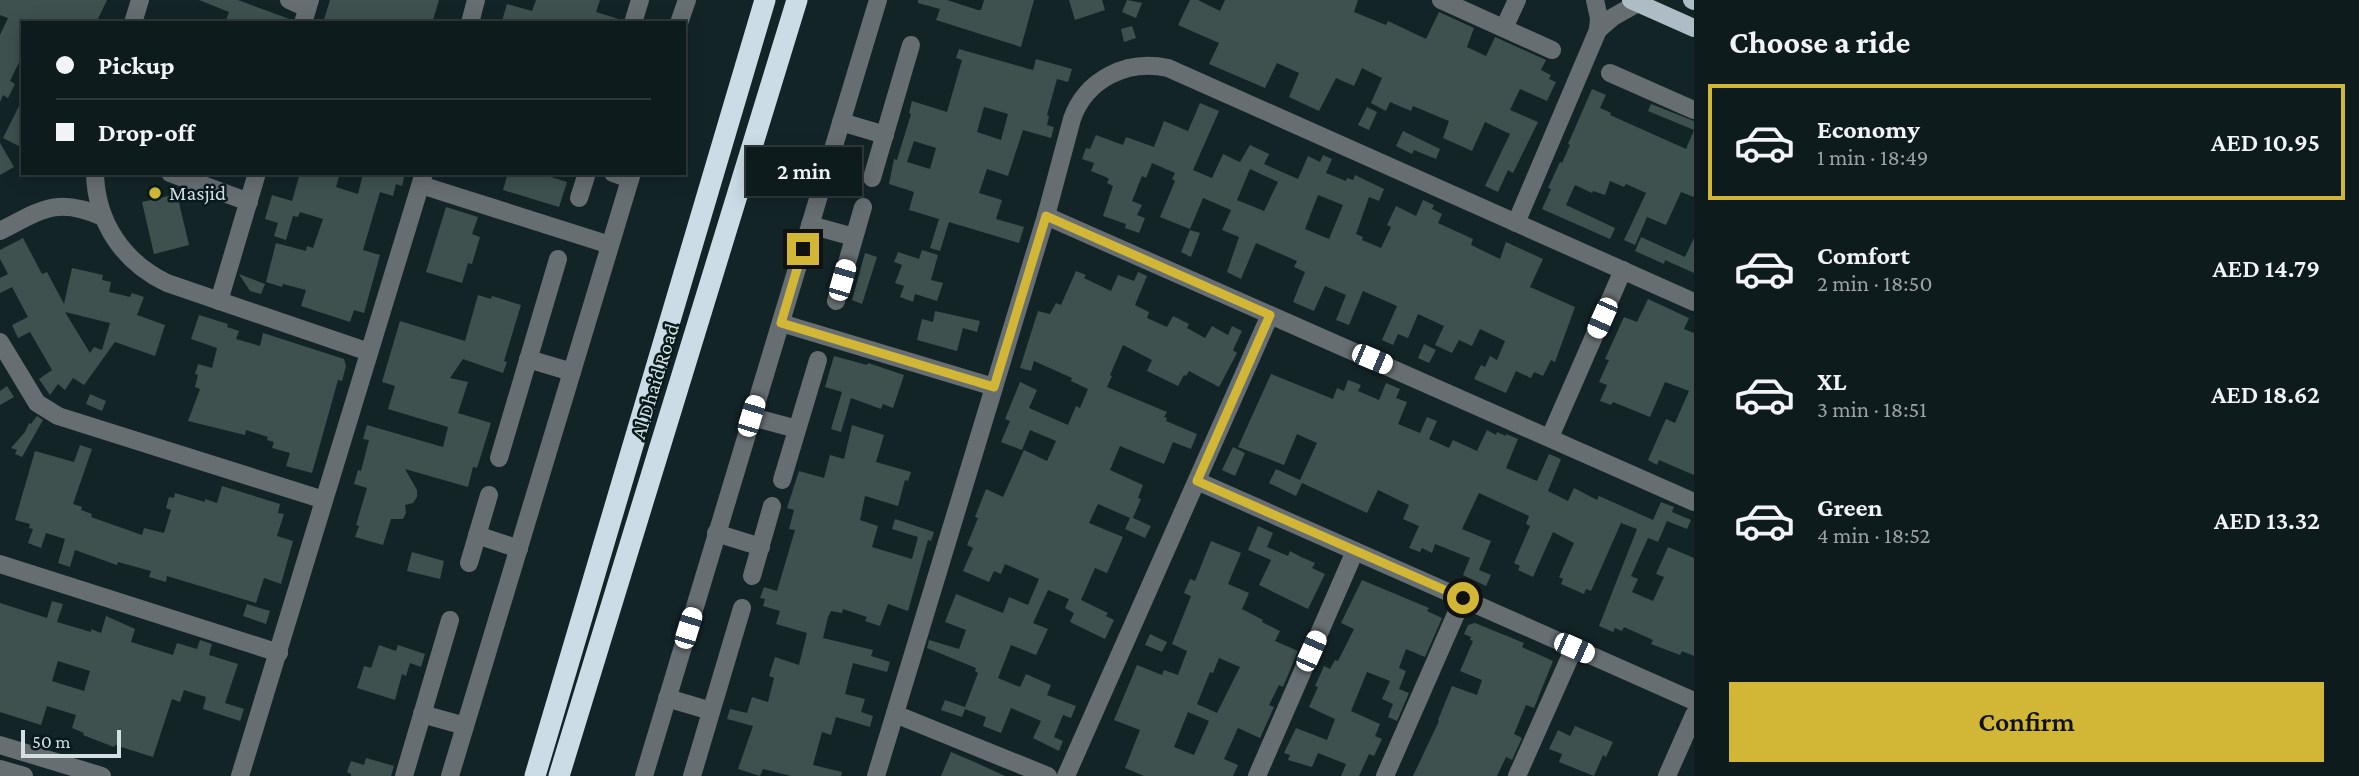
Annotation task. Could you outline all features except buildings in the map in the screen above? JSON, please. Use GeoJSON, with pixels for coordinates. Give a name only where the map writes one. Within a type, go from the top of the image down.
{"type":"FeatureCollection","features":[{"type":"Feature","properties":{"kind":"highway"},"geometry":{"type":"LineString","coordinates":[[755,32],[758,0]]}},
{"type":"Feature","properties":{"kind":"highway","name":"Al Dhaid Road"},"geometry":{"type":"LineString","coordinates":[[535,776],[765,0]]}},
{"type":"Feature","properties":{"kind":"highway","name":"Al Dhaid Road"},"geometry":{"type":"LineString","coordinates":[[559,776],[797,0]]}},
{"type":"Feature","properties":{"kind":"main road"},"geometry":{"type":"LineString","coordinates":[[1634,2],[1694,28]]}},
{"type":"Feature","properties":{"kind":"street"},"geometry":{"type":"LineString","coordinates":[[134,21],[140,0]]}},
{"type":"Feature","properties":{"kind":"street"},"geometry":{"type":"LineString","coordinates":[[289,0],[307,10]]}},
{"type":"Feature","properties":{"kind":"street"},"geometry":{"type":"LineString","coordinates":[[471,21],[477,0]]}},
{"type":"Feature","properties":{"kind":"street"},"geometry":{"type":"LineString","coordinates":[[634,21],[640,0]]}},
{"type":"Feature","properties":{"kind":"street"},"geometry":{"type":"LineString","coordinates":[[680,21],[687,0]]}},
{"type":"Feature","properties":{"kind":"street"},"geometry":{"type":"LineString","coordinates":[[644,776],[878,0]]}},
{"type":"Feature","properties":{"kind":"street"},"geometry":{"type":"LineString","coordinates":[[1441,0],[1552,50]]}},
{"type":"Feature","properties":{"kind":"street"},"geometry":{"type":"LineString","coordinates":[[1504,29],[1517,0]]}},
{"type":"Feature","properties":{"kind":"street"},"geometry":{"type":"LineString","coordinates":[[1516,223],[1598,30],[1595,0]]}},
{"type":"Feature","properties":{"kind":"street"},"geometry":{"type":"LineString","coordinates":[[1598,30],[1634,2]]}},
{"type":"Feature","properties":{"kind":"street"},"geometry":{"type":"LineString","coordinates":[[872,178],[911,46]]}},
{"type":"Feature","properties":{"kind":"street"},"geometry":{"type":"LineString","coordinates":[[876,776],[1046,216],[1072,119],[1080,100],[1096,84],[1135,66],[1168,68],[1694,302]]}},
{"type":"Feature","properties":{"kind":"street"},"geometry":{"type":"LineString","coordinates":[[1610,73],[1694,110]]}},
{"type":"Feature","properties":{"kind":"street"},"geometry":{"type":"LineString","coordinates":[[841,122],[885,135]]}},
{"type":"Feature","properties":{"kind":"street"},"geometry":{"type":"LineString","coordinates":[[95,175],[97,198],[103,217],[122,250],[150,275],[369,352]]}},
{"type":"Feature","properties":{"kind":"street"},"geometry":{"type":"LineString","coordinates":[[175,175],[248,202]]}},
{"type":"Feature","properties":{"kind":"street"},"geometry":{"type":"LineString","coordinates":[[219,301],[256,175]]}},
{"type":"Feature","properties":{"kind":"street"},"geometry":{"type":"LineString","coordinates":[[579,198],[586,175]]}},
{"type":"Feature","properties":{"kind":"street"},"geometry":{"type":"LineString","coordinates":[[450,776],[610,245],[625,175]]}},
{"type":"Feature","properties":{"kind":"street"},"geometry":{"type":"LineString","coordinates":[[241,775],[423,179],[610,245]]}},
{"type":"Feature","properties":{"kind":"street"},"geometry":{"type":"LineString","coordinates":[[0,231],[49,207],[68,205],[85,208],[103,217]]}},
{"type":"Feature","properties":{"kind":"street"},"geometry":{"type":"LineString","coordinates":[[836,301],[863,206]]}},
{"type":"Feature","properties":{"kind":"street"},"geometry":{"type":"LineString","coordinates":[[1046,216],[1694,502]]}},
{"type":"Feature","properties":{"kind":"street"},"geometry":{"type":"LineString","coordinates":[[810,225],[854,237]]}},
{"type":"Feature","properties":{"kind":"street"},"geometry":{"type":"LineString","coordinates":[[499,458],[558,259]]}},
{"type":"Feature","properties":{"kind":"street"},"geometry":{"type":"LineString","coordinates":[[1550,437],[1623,271]]}},
{"type":"Feature","properties":{"kind":"street"},"geometry":{"type":"LineString","coordinates":[[1066,776],[1270,315]]}},
{"type":"Feature","properties":{"kind":"street"},"geometry":{"type":"LineString","coordinates":[[781,323],[994,387]]}},
{"type":"Feature","properties":{"kind":"street"},"geometry":{"type":"LineString","coordinates":[[0,342],[37,403],[58,416],[324,500]]}},
{"type":"Feature","properties":{"kind":"street"},"geometry":{"type":"LineString","coordinates":[[528,359],[572,372]]}},
{"type":"Feature","properties":{"kind":"street"},"geometry":{"type":"LineString","coordinates":[[782,480],[818,360]]}},
{"type":"Feature","properties":{"kind":"street"},"geometry":{"type":"LineString","coordinates":[[751,416],[797,429]]}},
{"type":"Feature","properties":{"kind":"street"},"geometry":{"type":"LineString","coordinates":[[1197,481],[1694,701]]}},
{"type":"Feature","properties":{"kind":"street"},"geometry":{"type":"LineString","coordinates":[[469,563],[489,495]]}},
{"type":"Feature","properties":{"kind":"street"},"geometry":{"type":"LineString","coordinates":[[752,576],[772,506]]}},
{"type":"Feature","properties":{"kind":"street"},"geometry":{"type":"LineString","coordinates":[[716,533],[761,547]]}},
{"type":"Feature","properties":{"kind":"street"},"geometry":{"type":"LineString","coordinates":[[477,536],[519,549]]}},
{"type":"Feature","properties":{"kind":"street"},"geometry":{"type":"LineString","coordinates":[[1257,776],[1355,551]]}},
{"type":"Feature","properties":{"kind":"street"},"geometry":{"type":"LineString","coordinates":[[0,564],[279,653]]}},
{"type":"Feature","properties":{"kind":"street"},"geometry":{"type":"LineString","coordinates":[[1385,776],[1463,598]]}},
{"type":"Feature","properties":{"kind":"street"},"geometry":{"type":"LineString","coordinates":[[692,776],[742,608]]}},
{"type":"Feature","properties":{"kind":"street"},"geometry":{"type":"LineString","coordinates":[[404,776],[450,620]]}},
{"type":"Feature","properties":{"kind":"street"},"geometry":{"type":"LineString","coordinates":[[1517,776],[1574,648]]}},
{"type":"Feature","properties":{"kind":"street"},"geometry":{"type":"LineString","coordinates":[[667,698],[711,711]]}},
{"type":"Feature","properties":{"kind":"street"},"geometry":{"type":"LineString","coordinates":[[895,713],[1048,776]]}},
{"type":"Feature","properties":{"kind":"street"},"geometry":{"type":"LineString","coordinates":[[422,714],[465,726]]}},
{"type":"Feature","properties":{"kind":"street"},"geometry":{"type":"LineString","coordinates":[[1667,776],[1694,715]]}},
{"type":"Feature","properties":{"kind":"street"},"geometry":{"type":"LineString","coordinates":[[0,745],[102,776]]}},
{"type":"Feature","properties":{"kind":"street"},"geometry":{"type":"LineString","coordinates":[[0,769],[24,776]]}},
{"type":"Feature","properties":{"kind":"place","name":"Masjid"},"geometry":{"type":"Point","coordinates":[155,193]}},
{"type":"Feature","properties":{"kind":"route"},"geometry":{"type":"LineString","coordinates":[[803,249],[781,323],[994,387],[1046,216],[1270,315],[1197,481],[1463,598]]}}]}
